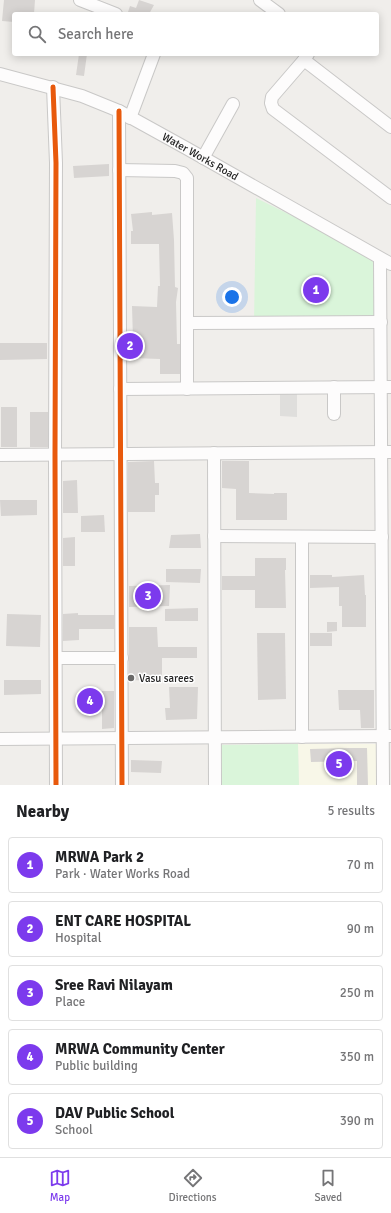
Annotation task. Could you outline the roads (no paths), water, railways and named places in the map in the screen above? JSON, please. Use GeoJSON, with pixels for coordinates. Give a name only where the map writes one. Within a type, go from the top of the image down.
{"type":"FeatureCollection","features":[{"type":"Feature","properties":{"kind":"street"},"geometry":{"type":"LineString","coordinates":[[80,0],[111,12]]}},
{"type":"Feature","properties":{"kind":"street"},"geometry":{"type":"LineString","coordinates":[[260,0],[276,12]]}},
{"type":"Feature","properties":{"kind":"street"},"geometry":{"type":"LineString","coordinates":[[130,118],[153,56]]}},
{"type":"Feature","properties":{"kind":"street"},"geometry":{"type":"LineString","coordinates":[[391,127],[306,57],[272,97],[271,103],[273,109],[391,198]]}},
{"type":"Feature","properties":{"kind":"street","name":"Water Works Road"},"geometry":{"type":"LineString","coordinates":[[0,74],[82,96],[119,112],[204,158],[386,261]]}},
{"type":"Feature","properties":{"kind":"street"},"geometry":{"type":"LineString","coordinates":[[53,87],[56,163],[56,785]]}},
{"type":"Feature","properties":{"kind":"street"},"geometry":{"type":"LineString","coordinates":[[204,158],[233,104]]}},
{"type":"Feature","properties":{"kind":"street"},"geometry":{"type":"LineString","coordinates":[[119,112],[122,785]]}},
{"type":"Feature","properties":{"kind":"street"},"geometry":{"type":"LineString","coordinates":[[119,170],[175,171],[183,173],[187,178],[187,388]]}},
{"type":"Feature","properties":{"kind":"street"},"geometry":{"type":"LineString","coordinates":[[383,785],[387,736],[387,673],[382,537],[386,452],[386,387],[381,322],[386,261]]}},
{"type":"Feature","properties":{"kind":"street"},"geometry":{"type":"LineString","coordinates":[[187,323],[381,322]]}},
{"type":"Feature","properties":{"kind":"street"},"geometry":{"type":"LineString","coordinates":[[334,387],[334,414]]}},
{"type":"Feature","properties":{"kind":"street"},"geometry":{"type":"LineString","coordinates":[[120,389],[386,387]]}},
{"type":"Feature","properties":{"kind":"street"},"geometry":{"type":"LineString","coordinates":[[0,455],[386,452]]}},
{"type":"Feature","properties":{"kind":"street"},"geometry":{"type":"LineString","coordinates":[[214,453],[215,785]]}},
{"type":"Feature","properties":{"kind":"street"},"geometry":{"type":"LineString","coordinates":[[214,536],[382,537]]}},
{"type":"Feature","properties":{"kind":"street"},"geometry":{"type":"LineString","coordinates":[[302,536],[302,737]]}},
{"type":"Feature","properties":{"kind":"street"},"geometry":{"type":"LineString","coordinates":[[57,658],[122,658]]}},
{"type":"Feature","properties":{"kind":"street"},"geometry":{"type":"LineString","coordinates":[[0,738],[387,736]]}},
{"type":"Feature","properties":{"kind":"place","name":"MRWA Park 2"},"geometry":{"type":"Point","coordinates":[316,290]}},
{"type":"Feature","properties":{"kind":"place","name":"ENT CARE HOSPITAL"},"geometry":{"type":"Point","coordinates":[130,346]}},
{"type":"Feature","properties":{"kind":"place","name":"Sree Ravi Nilayam"},"geometry":{"type":"Point","coordinates":[148,596]}},
{"type":"Feature","properties":{"kind":"place","name":"Vasu sarees"},"geometry":{"type":"Point","coordinates":[131,678]}},
{"type":"Feature","properties":{"kind":"place","name":"MRWA Community Center"},"geometry":{"type":"Point","coordinates":[90,701]}},
{"type":"Feature","properties":{"kind":"place","name":"DAV Public School"},"geometry":{"type":"Point","coordinates":[339,764]}}]}
